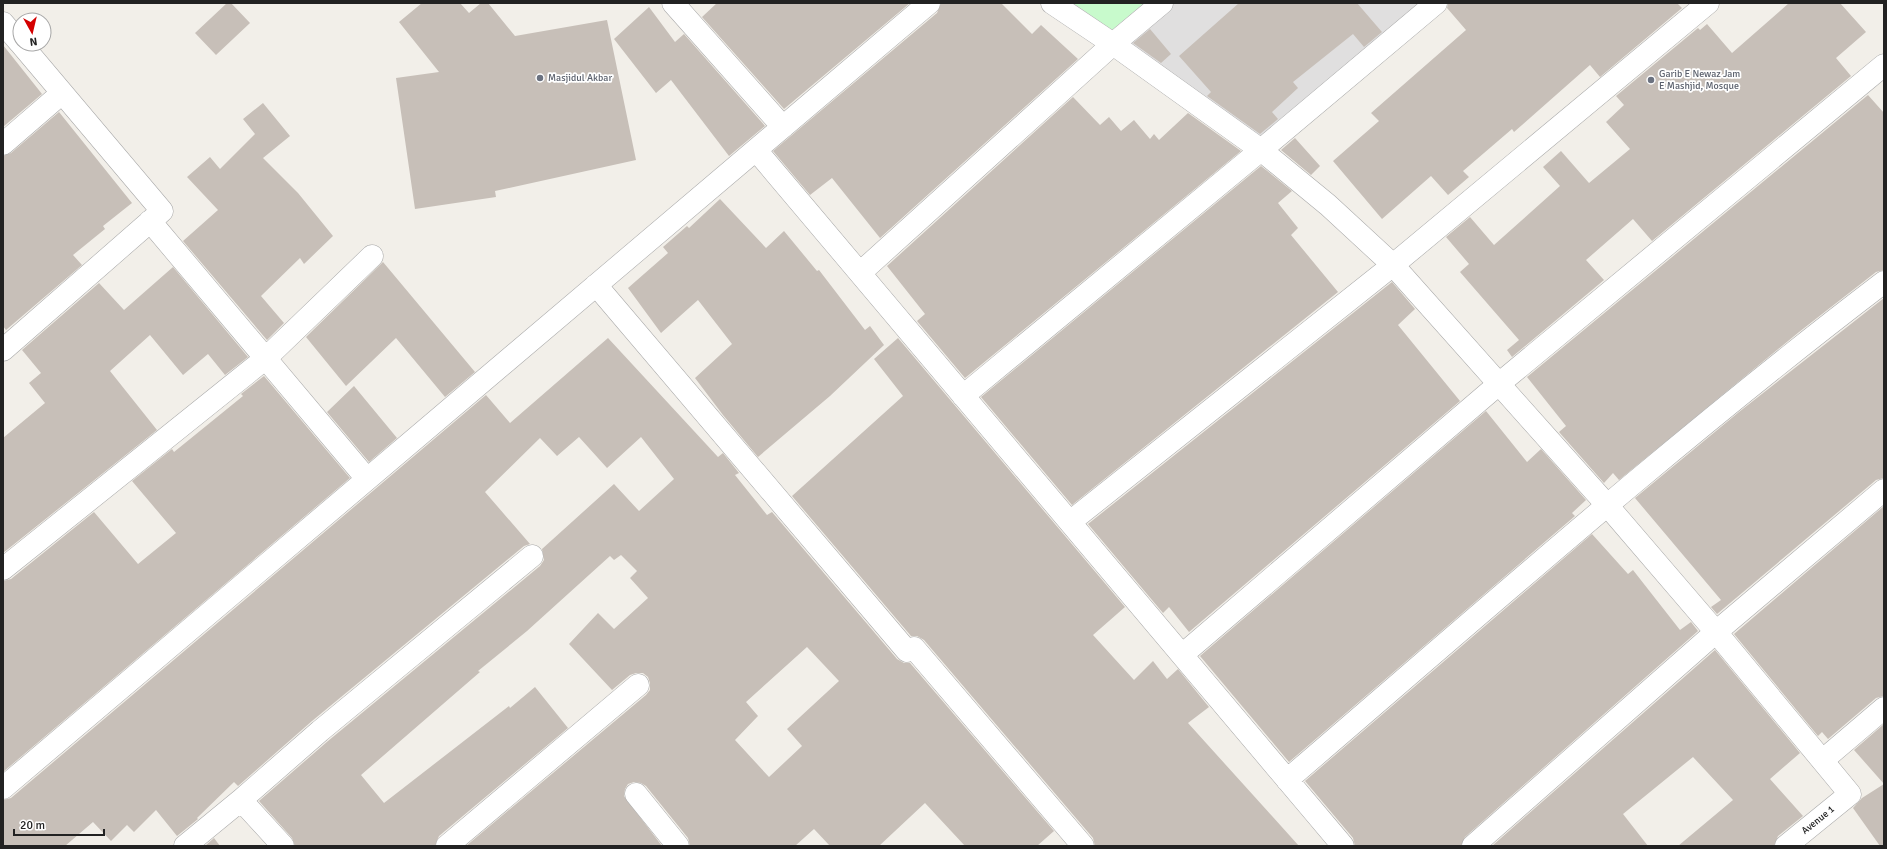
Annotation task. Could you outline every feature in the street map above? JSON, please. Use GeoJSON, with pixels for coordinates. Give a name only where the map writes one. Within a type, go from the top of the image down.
{"type":"FeatureCollection","features":[{"type":"Feature","properties":{"kind":"street"},"geometry":{"type":"LineString","coordinates":[[3,788],[929,3]]}},
{"type":"Feature","properties":{"kind":"street"},"geometry":{"type":"LineString","coordinates":[[1052,3],[1113,44],[1261,150],[1328,205],[1393,265],[1500,383],[1607,505],[1823,760],[1884,708]]}},
{"type":"Feature","properties":{"kind":"street"},"geometry":{"type":"LineString","coordinates":[[860,274],[1113,44],[1162,3]]}},
{"type":"Feature","properties":{"kind":"street"},"geometry":{"type":"LineString","coordinates":[[963,396],[1261,150],[1436,3]]}},
{"type":"Feature","properties":{"kind":"street"},"geometry":{"type":"LineString","coordinates":[[1070,522],[1393,265],[1708,3]]}},
{"type":"Feature","properties":{"kind":"street"},"geometry":{"type":"LineString","coordinates":[[680,6],[783,127]]}},
{"type":"Feature","properties":{"kind":"street"},"geometry":{"type":"LineString","coordinates":[[3,23],[12,34]]}},
{"type":"Feature","properties":{"kind":"street"},"geometry":{"type":"LineString","coordinates":[[3,350],[162,211],[27,52]]}},
{"type":"Feature","properties":{"kind":"street"},"geometry":{"type":"LineString","coordinates":[[1182,655],[1500,383],[1884,65]]}},
{"type":"Feature","properties":{"kind":"street"},"geometry":{"type":"LineString","coordinates":[[3,144],[62,93]]}},
{"type":"Feature","properties":{"kind":"street"},"geometry":{"type":"LineString","coordinates":[[756,150],[1343,846]]}},
{"type":"Feature","properties":{"kind":"street"},"geometry":{"type":"LineString","coordinates":[[150,221],[367,479]]}},
{"type":"Feature","properties":{"kind":"street"},"geometry":{"type":"LineString","coordinates":[[3,569],[266,358],[372,256]]}},
{"type":"Feature","properties":{"kind":"street"},"geometry":{"type":"LineString","coordinates":[[1287,780],[1607,505],[1812,337],[1884,282]]}},
{"type":"Feature","properties":{"kind":"street"},"geometry":{"type":"LineString","coordinates":[[596,285],[907,651],[914,648],[1084,846]]}},
{"type":"Feature","properties":{"kind":"street"},"geometry":{"type":"LineString","coordinates":[[1473,846],[1716,632],[1884,490]]}},
{"type":"Feature","properties":{"kind":"street"},"geometry":{"type":"LineString","coordinates":[[185,846],[241,800],[320,731],[532,556]]}},
{"type":"Feature","properties":{"kind":"street"},"geometry":{"type":"LineString","coordinates":[[447,846],[638,685]]}},
{"type":"Feature","properties":{"kind":"street","name":"Avenue 1"},"geometry":{"type":"LineString","coordinates":[[1786,846],[1850,794],[1823,760]]}},
{"type":"Feature","properties":{"kind":"street"},"geometry":{"type":"LineString","coordinates":[[636,794],[678,846]]}},
{"type":"Feature","properties":{"kind":"street"},"geometry":{"type":"LineString","coordinates":[[241,800],[283,846]]}},
{"type":"Feature","properties":{"kind":"shaded area"},"geometry":{"type":"Polygon","coordinates":[[[1071,3],[1440,3],[1259,143],[1071,3]]]}},
{"type":"Feature","properties":{"kind":"green space"},"geometry":{"type":"Polygon","coordinates":[[[1073,3],[1144,3],[1112,30],[1073,3]]]}},
{"type":"Feature","properties":{"kind":"building"},"geometry":{"type":"Polygon","coordinates":[[[227,3],[231,3],[250,23],[216,55],[195,33],[227,3]]]}},
{"type":"Feature","properties":{"kind":"building"},"geometry":{"type":"Polygon","coordinates":[[[422,3],[460,3],[469,13],[481,3],[488,3],[515,36],[607,20],[636,160],[495,191],[496,197],[415,209],[396,78],[439,72],[399,22],[422,3]]]}},
{"type":"Feature","properties":{"kind":"building"},"geometry":{"type":"Polygon","coordinates":[[[717,3],[910,3],[784,109],[702,17],[717,3]]]}},
{"type":"Feature","properties":{"kind":"building"},"geometry":{"type":"Polygon","coordinates":[[[941,3],[1001,3],[1032,34],[1041,25],[1078,59],[880,238],[832,178],[810,195],[773,151],[937,13],[941,3]]]}},
{"type":"Feature","properties":{"kind":"building"},"geometry":{"type":"Polygon","coordinates":[[[1239,3],[1357,3],[1382,32],[1364,47],[1353,34],[1293,82],[1298,88],[1272,112],[1278,119],[1260,134],[1207,96],[1211,92],[1179,56],[1239,3]]]}},
{"type":"Feature","properties":{"kind":"building"},"geometry":{"type":"Polygon","coordinates":[[[1448,3],[1677,3],[1682,8],[1600,77],[1590,65],[1514,132],[1512,129],[1463,171],[1469,177],[1448,195],[1431,176],[1382,219],[1333,161],[1379,121],[1371,113],[1466,30],[1447,8],[1448,3]]]}},
{"type":"Feature","properties":{"kind":"building"},"geometry":{"type":"Polygon","coordinates":[[[1789,3],[1840,3],[1866,32],[1836,58],[1851,76],[1652,241],[1633,219],[1586,260],[1604,280],[1512,357],[1507,350],[1519,340],[1460,272],[1469,264],[1446,237],[1470,217],[1494,245],[1560,186],[1543,167],[1561,151],[1589,183],[1630,149],[1606,122],[1624,105],[1616,96],[1698,28],[1700,30],[1707,24],[1732,53],[1789,3]]]}},
{"type":"Feature","properties":{"kind":"building"},"geometry":{"type":"Polygon","coordinates":[[[649,7],[675,42],[684,34],[765,126],[729,156],[671,80],[656,93],[614,39],[649,7]]]}},
{"type":"Feature","properties":{"kind":"building"},"geometry":{"type":"Polygon","coordinates":[[[1150,29],[1171,54],[1161,63],[1133,43],[1150,29]]]}},
{"type":"Feature","properties":{"kind":"building"},"geometry":{"type":"Polygon","coordinates":[[[3,45],[42,94],[3,127],[3,45]]]}},
{"type":"Feature","properties":{"kind":"building"},"geometry":{"type":"Polygon","coordinates":[[[1868,95],[1884,113],[1884,270],[1876,272],[1799,332],[1619,480],[1613,473],[1604,483],[1559,432],[1566,426],[1527,377],[1868,95]]]}},
{"type":"Feature","properties":{"kind":"building"},"geometry":{"type":"Polygon","coordinates":[[[1073,97],[1100,125],[1109,117],[1121,131],[1134,120],[1150,139],[1154,134],[1159,140],[1188,113],[1241,151],[965,378],[917,321],[925,314],[887,266],[1073,97]]]}},
{"type":"Feature","properties":{"kind":"building"},"geometry":{"type":"Polygon","coordinates":[[[263,103],[290,136],[263,158],[298,193],[333,236],[304,264],[300,258],[261,296],[284,323],[267,340],[183,241],[218,210],[187,177],[210,157],[220,169],[255,134],[243,119],[263,103]]]}},
{"type":"Feature","properties":{"kind":"building"},"geometry":{"type":"Polygon","coordinates":[[[59,112],[132,203],[103,226],[105,229],[73,255],[82,265],[6,330],[3,326],[3,156],[11,153],[59,112]]]}},
{"type":"Feature","properties":{"kind":"building"},"geometry":{"type":"Polygon","coordinates":[[[1295,138],[1320,166],[1311,175],[1281,150],[1295,138]]]}},
{"type":"Feature","properties":{"kind":"building"},"geometry":{"type":"Polygon","coordinates":[[[1261,166],[1292,191],[1278,203],[1298,228],[1291,235],[1338,292],[1072,505],[981,397],[1261,166]]]}},
{"type":"Feature","properties":{"kind":"building"},"geometry":{"type":"Polygon","coordinates":[[[720,199],[766,248],[784,231],[817,271],[819,270],[865,330],[870,326],[884,345],[830,396],[758,457],[695,378],[732,344],[698,300],[661,333],[628,288],[668,253],[663,247],[687,226],[689,228],[720,199]]]}},
{"type":"Feature","properties":{"kind":"building"},"geometry":{"type":"Polygon","coordinates":[[[383,262],[475,372],[445,397],[396,338],[346,386],[306,337],[383,262]]]}},
{"type":"Feature","properties":{"kind":"building"},"geometry":{"type":"Polygon","coordinates":[[[173,267],[248,357],[225,375],[208,354],[183,375],[150,335],[110,371],[157,430],[3,553],[3,438],[45,403],[29,383],[41,373],[22,350],[99,283],[124,310],[173,267]]]}},
{"type":"Feature","properties":{"kind":"building"},"geometry":{"type":"Polygon","coordinates":[[[1392,282],[1415,309],[1398,325],[1460,401],[1189,632],[1169,607],[1163,613],[1088,524],[1392,282]]]}},
{"type":"Feature","properties":{"kind":"building"},"geometry":{"type":"Polygon","coordinates":[[[1884,298],[1884,478],[1876,480],[1717,614],[1711,607],[1721,600],[1635,498],[1739,412],[1884,298]]]}},
{"type":"Feature","properties":{"kind":"building"},"geometry":{"type":"Polygon","coordinates":[[[608,338],[718,457],[723,453],[739,473],[735,475],[767,515],[772,512],[897,659],[904,663],[910,663],[1054,831],[1037,846],[965,846],[925,803],[879,846],[830,846],[814,829],[795,846],[690,846],[688,838],[646,786],[641,783],[634,782],[628,784],[625,789],[624,796],[662,846],[466,846],[646,695],[650,690],[648,677],[643,673],[636,673],[630,675],[612,690],[569,644],[598,613],[614,629],[648,598],[630,578],[637,571],[621,555],[614,560],[610,556],[527,631],[478,671],[480,672],[361,775],[384,803],[509,706],[510,708],[535,687],[568,728],[439,836],[435,846],[295,846],[292,838],[259,801],[328,741],[540,566],[544,560],[542,549],[614,484],[639,511],[674,479],[641,437],[607,468],[579,437],[557,456],[540,438],[485,492],[530,544],[524,546],[312,721],[238,786],[234,782],[197,818],[198,819],[177,836],[156,810],[134,832],[127,825],[111,841],[93,822],[65,846],[3,846],[3,800],[11,798],[486,395],[510,423],[608,338]],[[807,647],[746,702],[758,716],[735,740],[769,777],[802,746],[787,729],[839,681],[807,647]]]}},
{"type":"Feature","properties":{"kind":"building"},"geometry":{"type":"Polygon","coordinates":[[[898,338],[1125,607],[1093,635],[1134,680],[1153,661],[1167,679],[1178,669],[1209,707],[1188,723],[1299,846],[1095,846],[1093,838],[924,640],[917,636],[911,636],[792,496],[903,396],[874,359],[898,338]]]}},
{"type":"Feature","properties":{"kind":"building"},"geometry":{"type":"Polygon","coordinates":[[[264,376],[350,478],[3,772],[3,581],[11,579],[94,512],[138,564],[176,533],[132,481],[172,449],[174,452],[243,396],[241,394],[264,376]]]}},
{"type":"Feature","properties":{"kind":"building"},"geometry":{"type":"Polygon","coordinates":[[[354,386],[397,438],[369,462],[327,412],[354,386]]]}},
{"type":"Feature","properties":{"kind":"building"},"geometry":{"type":"Polygon","coordinates":[[[1486,411],[1527,462],[1541,449],[1586,500],[1572,513],[1575,516],[1289,762],[1200,656],[1486,411]]]}},
{"type":"Feature","properties":{"kind":"building"},"geometry":{"type":"Polygon","coordinates":[[[1884,506],[1884,696],[1876,698],[1828,739],[1822,732],[1818,736],[1734,634],[1884,506]]]}},
{"type":"Feature","properties":{"kind":"building"},"geometry":{"type":"Polygon","coordinates":[[[1592,534],[1628,574],[1633,570],[1680,630],[1691,622],[1698,631],[1465,837],[1461,846],[1355,846],[1353,838],[1305,781],[1592,534]]]}},
{"type":"Feature","properties":{"kind":"building"},"geometry":{"type":"Polygon","coordinates":[[[1715,650],[1800,753],[1770,779],[1803,816],[1778,836],[1774,846],[1678,846],[1733,800],[1693,757],[1623,814],[1648,846],[1492,846],[1715,650]]]}},
{"type":"Feature","properties":{"kind":"building"},"geometry":{"type":"Polygon","coordinates":[[[1884,724],[1884,784],[1854,750],[1884,724]]]}},
{"type":"Feature","properties":{"kind":"building"},"geometry":{"type":"Polygon","coordinates":[[[1884,784],[1884,846],[1880,846],[1853,808],[1862,798],[1884,784]]]}},
{"type":"Feature","properties":{"kind":"building"},"geometry":{"type":"Polygon","coordinates":[[[214,838],[220,846],[205,846],[214,838]]]}},
{"type":"Feature","properties":{"kind":"place","name":"Masjidul Akbar"},"geometry":{"type":"Point","coordinates":[540,78]}},
{"type":"Feature","properties":{"kind":"place","name":"Garib E Newaz Jam E Mashjid, Mosque"},"geometry":{"type":"Point","coordinates":[1651,80]}}]}
